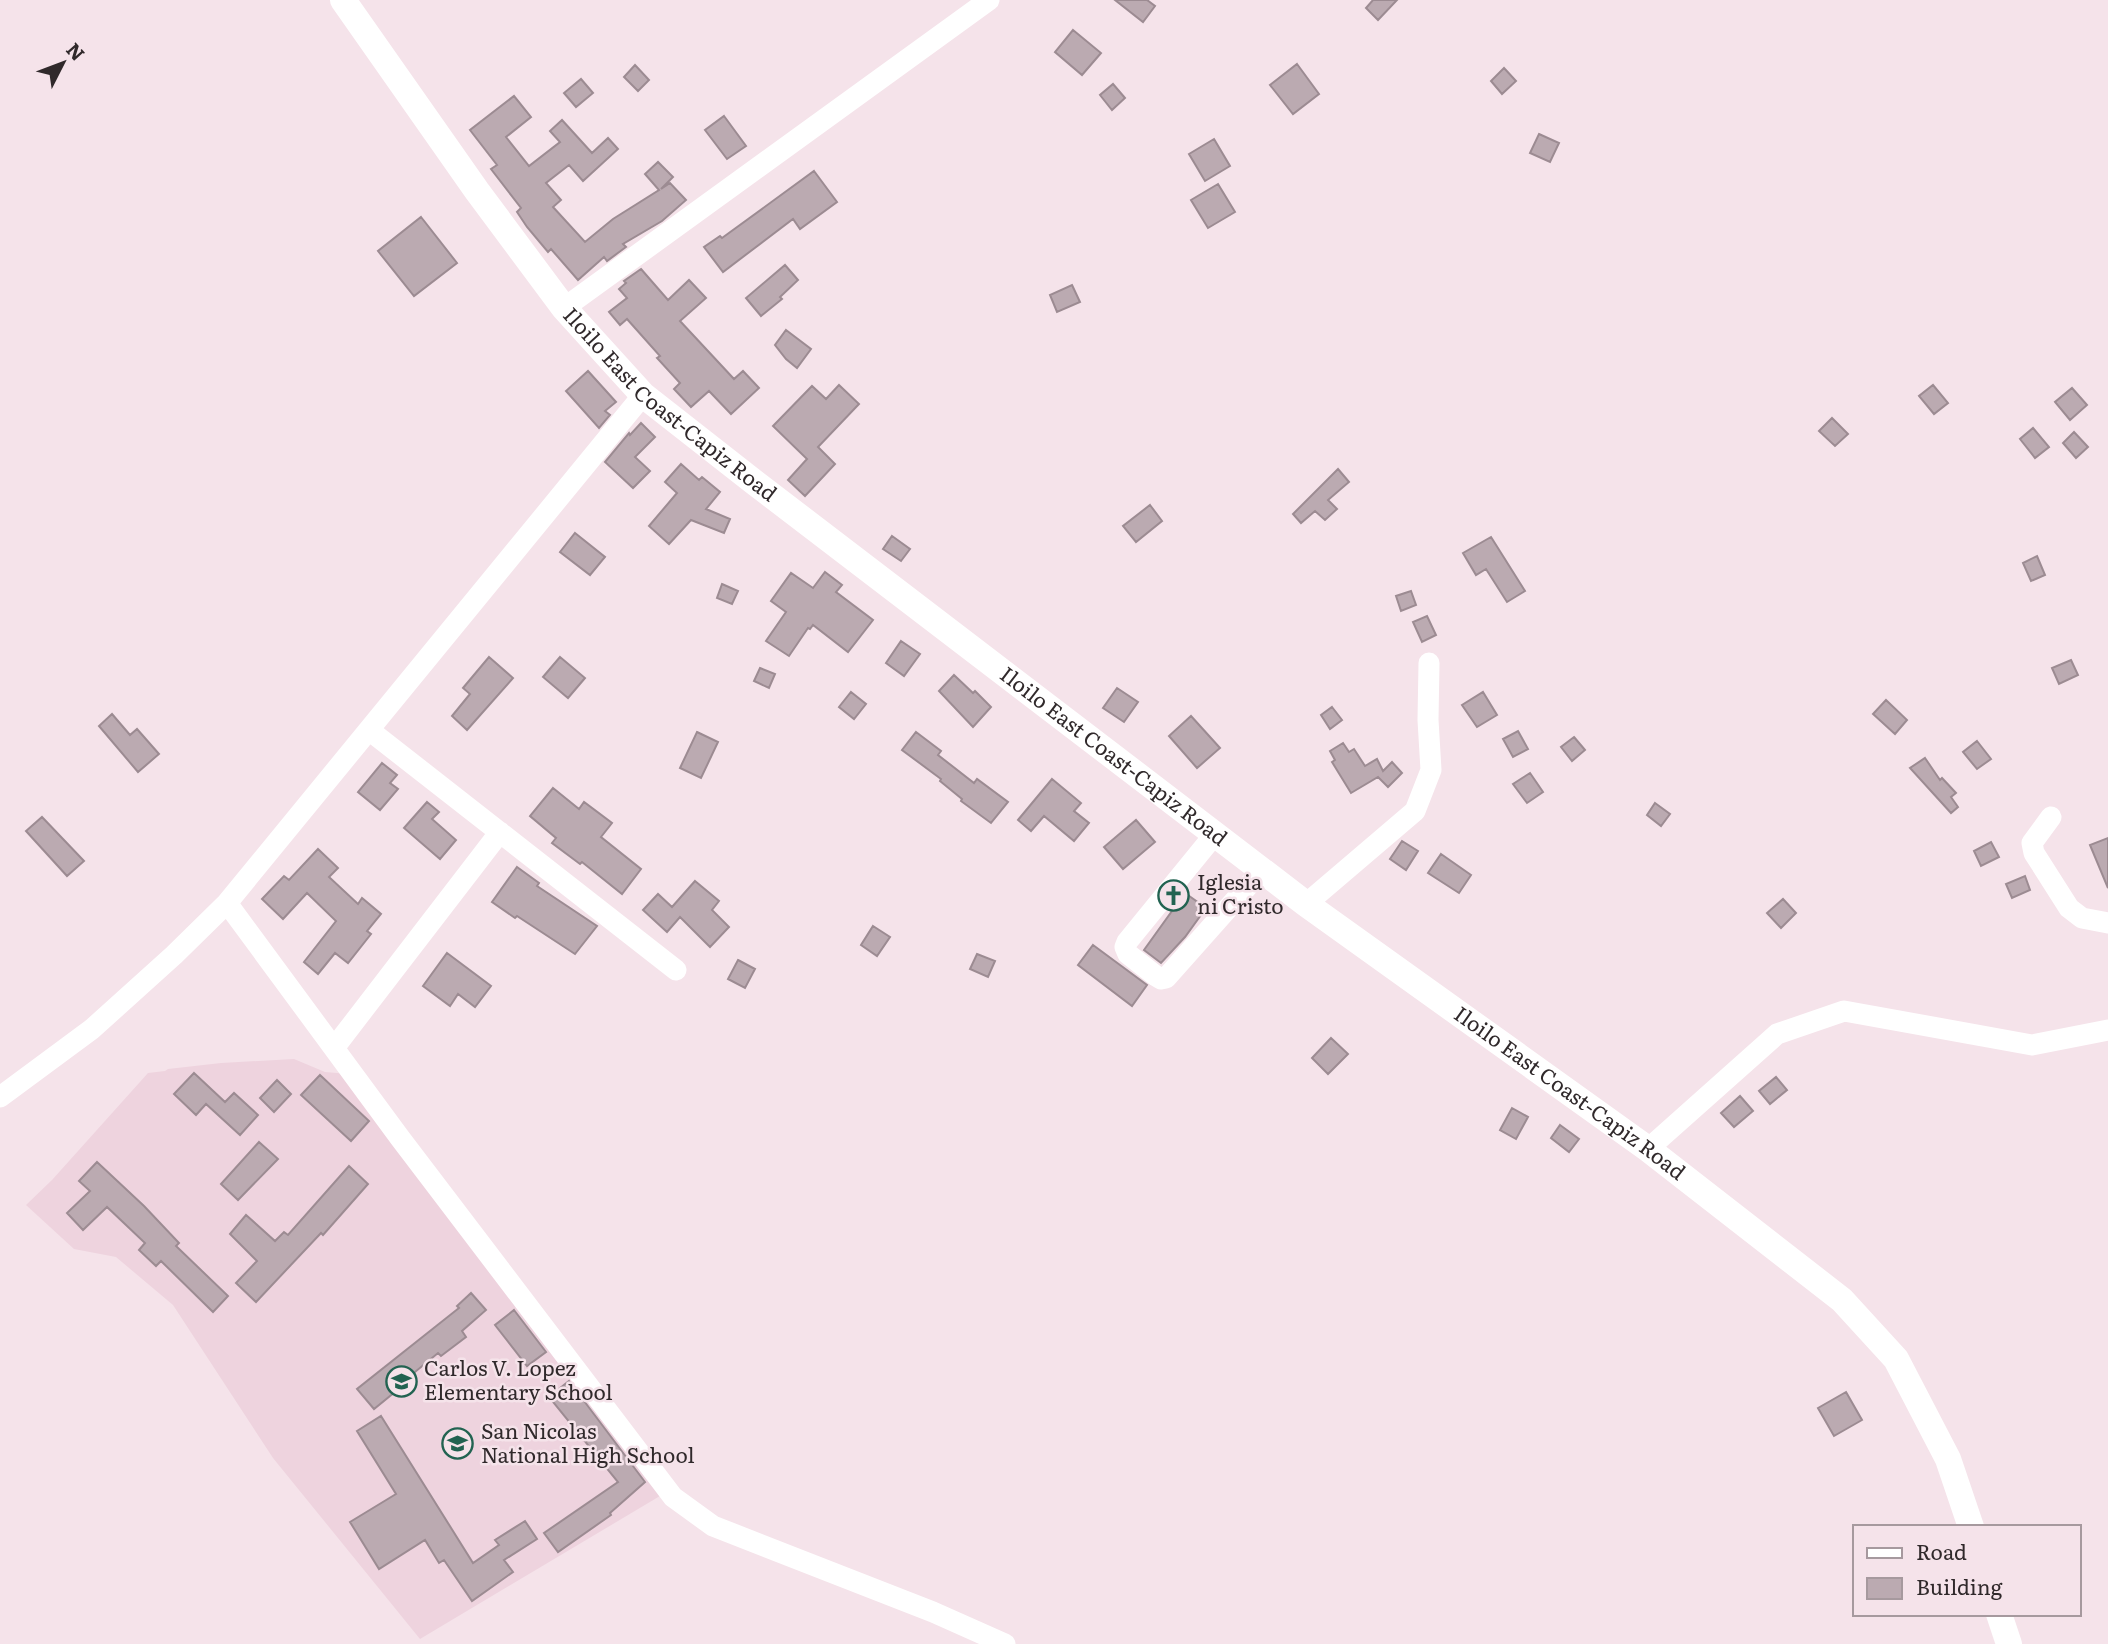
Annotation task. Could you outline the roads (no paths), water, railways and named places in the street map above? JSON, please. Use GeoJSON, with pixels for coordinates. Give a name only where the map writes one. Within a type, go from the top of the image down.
{"type":"FeatureCollection","features":[{"type":"Feature","properties":{"kind":"main road","name":"Iloilo East Coast-Capiz Road"},"geometry":{"type":"LineString","coordinates":[[344,0],[477,191],[564,307],[643,395],[1307,904],[1648,1149],[1842,1300],[1896,1359],[1948,1459],[1970,1525]]}},
{"type":"Feature","properties":{"kind":"main road"},"geometry":{"type":"LineString","coordinates":[[2001,1616],[2009,1644]]}},
{"type":"Feature","properties":{"kind":"street"},"geometry":{"type":"LineString","coordinates":[[564,307],[989,0]]}},
{"type":"Feature","properties":{"kind":"street"},"geometry":{"type":"LineString","coordinates":[[0,1097],[92,1029],[227,903],[643,395]]}},
{"type":"Feature","properties":{"kind":"street"},"geometry":{"type":"LineString","coordinates":[[1307,904],[1415,811],[1431,770],[1429,663]]}},
{"type":"Feature","properties":{"kind":"street"},"geometry":{"type":"LineString","coordinates":[[369,730],[676,970]]}},
{"type":"Feature","properties":{"kind":"street"},"geometry":{"type":"LineString","coordinates":[[2051,817],[2032,843],[2034,853],[2069,908],[2082,918],[2108,923]]}},
{"type":"Feature","properties":{"kind":"street"},"geometry":{"type":"LineString","coordinates":[[334,1048],[500,832]]}},
{"type":"Feature","properties":{"kind":"street"},"geometry":{"type":"LineString","coordinates":[[1215,834],[1127,942],[1125,947],[1128,954],[1156,976],[1160,979],[1166,978],[1262,870]]}},
{"type":"Feature","properties":{"kind":"street"},"geometry":{"type":"LineString","coordinates":[[227,903],[673,1497],[713,1526],[933,1612],[1005,1644]]}},
{"type":"Feature","properties":{"kind":"street"},"geometry":{"type":"LineString","coordinates":[[1648,1149],[1777,1034],[1844,1012],[2032,1045],[2108,1030]]}},
{"type":"Feature","properties":{"kind":"place","name":"Iglesia ni Cristo"},"geometry":{"type":"Point","coordinates":[1174,895]}},
{"type":"Feature","properties":{"kind":"place","name":"Carlos V. Lopez Elementary School"},"geometry":{"type":"Point","coordinates":[401,1381]}},
{"type":"Feature","properties":{"kind":"place","name":"San Nicolas National High School"},"geometry":{"type":"Point","coordinates":[458,1444]}}]}
